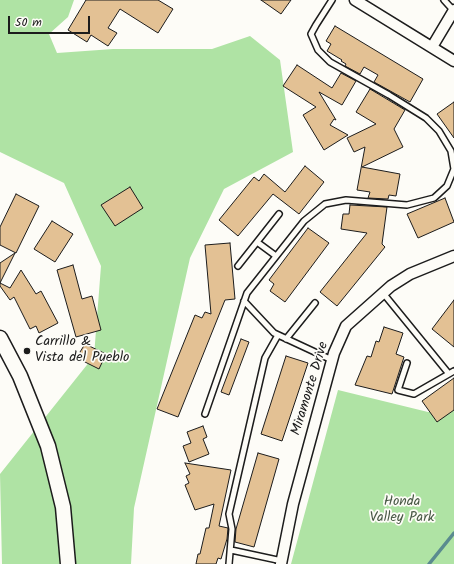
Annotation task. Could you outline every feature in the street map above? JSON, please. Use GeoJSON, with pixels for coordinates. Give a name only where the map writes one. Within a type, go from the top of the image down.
{"type":"FeatureCollection","features":[{"type":"Feature","properties":{"kind":"main road"},"geometry":{"type":"LineString","coordinates":[[0,338],[20,376],[48,446],[63,507],[68,564]]}},
{"type":"Feature","properties":{"kind":"street"},"geometry":{"type":"LineString","coordinates":[[355,0],[454,61]]}},
{"type":"Feature","properties":{"kind":"street"},"geometry":{"type":"LineString","coordinates":[[432,47],[454,10]]}},
{"type":"Feature","properties":{"kind":"street","name":"Miramonte Drive"},"geometry":{"type":"LineString","coordinates":[[282,562],[293,504],[332,360],[346,326],[382,293],[410,274],[454,256]]}},
{"type":"Feature","properties":{"kind":"lane"},"geometry":{"type":"LineString","coordinates":[[205,414],[247,293],[304,221],[325,204],[346,200],[407,205],[434,198],[447,186],[454,169],[451,151],[439,131],[426,118],[389,95],[330,62],[318,50],[312,34],[332,0]]}},
{"type":"Feature","properties":{"kind":"lane"},"geometry":{"type":"LineString","coordinates":[[444,0],[454,10]]}},
{"type":"Feature","properties":{"kind":"lane"},"geometry":{"type":"LineString","coordinates":[[238,266],[279,214]]}},
{"type":"Feature","properties":{"kind":"lane"},"geometry":{"type":"LineString","coordinates":[[258,242],[276,256]]}},
{"type":"Feature","properties":{"kind":"lane"},"geometry":{"type":"LineString","coordinates":[[382,293],[451,373],[414,394],[398,390],[407,363]]}},
{"type":"Feature","properties":{"kind":"lane"},"geometry":{"type":"LineString","coordinates":[[244,301],[278,335],[332,360]]}},
{"type":"Feature","properties":{"kind":"lane"},"geometry":{"type":"LineString","coordinates":[[286,339],[315,303]]}},
{"type":"Feature","properties":{"kind":"lane"},"geometry":{"type":"LineString","coordinates":[[229,564],[232,529],[229,514],[265,358],[278,335]]}},
{"type":"Feature","properties":{"kind":"lane"},"geometry":{"type":"LineString","coordinates":[[231,550],[282,562]]}},
{"type":"Feature","properties":{"kind":"green space"},"geometry":{"type":"Polygon","coordinates":[[[0,0],[74,0],[68,17],[49,34],[57,53],[113,49],[212,49],[250,36],[280,60],[293,152],[224,189],[190,258],[134,508],[131,564],[2,564],[0,474],[94,356],[101,266],[64,183],[0,152],[0,0]]]}},
{"type":"Feature","properties":{"kind":"green space","name":"Honda Valley Park"},"geometry":{"type":"Polygon","coordinates":[[[338,390],[428,412],[446,407],[454,400],[454,564],[291,564],[338,390]]]}},
{"type":"Feature","properties":{"kind":"building"},"geometry":{"type":"Polygon","coordinates":[[[86,0],[158,0],[173,9],[158,33],[120,9],[108,28],[117,33],[108,46],[91,35],[87,42],[68,30],[86,0]]]}},
{"type":"Feature","properties":{"kind":"building"},"geometry":{"type":"Polygon","coordinates":[[[261,0],[291,0],[281,14],[261,0]]]}},
{"type":"Feature","properties":{"kind":"building"},"geometry":{"type":"Polygon","coordinates":[[[335,26],[423,79],[410,102],[374,82],[378,75],[364,67],[360,74],[345,66],[346,64],[341,61],[342,60],[327,51],[331,44],[326,41],[335,26]]]}},
{"type":"Feature","properties":{"kind":"building"},"geometry":{"type":"Polygon","coordinates":[[[297,65],[332,88],[341,73],[356,81],[342,105],[319,92],[336,120],[334,119],[330,125],[348,135],[324,150],[303,115],[316,107],[283,86],[297,65]]]}},
{"type":"Feature","properties":{"kind":"building"},"geometry":{"type":"Polygon","coordinates":[[[370,89],[405,110],[394,129],[403,147],[362,167],[400,174],[396,196],[389,195],[388,199],[368,198],[370,192],[357,190],[365,147],[354,152],[347,138],[376,124],[356,112],[370,89]]]}},
{"type":"Feature","properties":{"kind":"building"},"geometry":{"type":"Polygon","coordinates":[[[454,102],[454,138],[437,114],[454,102]]]}},
{"type":"Feature","properties":{"kind":"building"},"geometry":{"type":"Polygon","coordinates":[[[305,166],[324,182],[299,214],[273,194],[238,236],[219,220],[254,177],[259,181],[264,174],[285,192],[305,166]]]}},
{"type":"Feature","properties":{"kind":"building"},"geometry":{"type":"Polygon","coordinates":[[[130,187],[143,208],[115,226],[101,205],[130,187]]]}},
{"type":"Feature","properties":{"kind":"building"},"geometry":{"type":"Polygon","coordinates":[[[16,194],[39,206],[16,253],[0,245],[0,227],[16,194]]]}},
{"type":"Feature","properties":{"kind":"building"},"geometry":{"type":"Polygon","coordinates":[[[445,198],[454,222],[418,238],[407,214],[445,198]]]}},
{"type":"Feature","properties":{"kind":"building"},"geometry":{"type":"Polygon","coordinates":[[[350,205],[387,207],[382,244],[385,247],[337,306],[320,292],[367,233],[341,229],[343,214],[349,214],[350,205]]]}},
{"type":"Feature","properties":{"kind":"building"},"geometry":{"type":"Polygon","coordinates":[[[52,221],[73,234],[55,262],[34,249],[52,221]]]}},
{"type":"Feature","properties":{"kind":"building"},"geometry":{"type":"Polygon","coordinates":[[[308,228],[329,243],[285,302],[270,291],[274,284],[269,280],[308,228]]]}},
{"type":"Feature","properties":{"kind":"building"},"geometry":{"type":"Polygon","coordinates":[[[230,243],[235,299],[225,300],[178,417],[157,409],[195,315],[202,318],[205,312],[211,314],[205,245],[230,243]]]}},
{"type":"Feature","properties":{"kind":"building"},"geometry":{"type":"Polygon","coordinates":[[[15,253],[0,283],[0,263],[15,253]]]}},
{"type":"Feature","properties":{"kind":"building"},"geometry":{"type":"Polygon","coordinates":[[[73,265],[82,299],[92,296],[101,330],[76,337],[57,270],[73,265]]]}},
{"type":"Feature","properties":{"kind":"building"},"geometry":{"type":"Polygon","coordinates":[[[21,270],[36,294],[41,291],[58,323],[39,333],[36,326],[30,329],[14,297],[10,300],[0,286],[0,283],[10,288],[21,270]]]}},
{"type":"Feature","properties":{"kind":"building"},"geometry":{"type":"Polygon","coordinates":[[[454,300],[454,347],[432,329],[454,300]]]}},
{"type":"Feature","properties":{"kind":"building"},"geometry":{"type":"Polygon","coordinates":[[[384,327],[403,333],[396,354],[404,357],[392,394],[355,385],[367,356],[371,357],[376,341],[379,342],[384,327]]]}},
{"type":"Feature","properties":{"kind":"building"},"geometry":{"type":"Polygon","coordinates":[[[241,339],[249,342],[229,395],[221,392],[241,339]]]}},
{"type":"Feature","properties":{"kind":"building"},"geometry":{"type":"Polygon","coordinates":[[[85,344],[106,354],[99,369],[83,361],[80,352],[85,344]]]}},
{"type":"Feature","properties":{"kind":"building"},"geometry":{"type":"Polygon","coordinates":[[[286,356],[308,363],[282,441],[261,434],[286,356]]]}},
{"type":"Feature","properties":{"kind":"building"},"geometry":{"type":"Polygon","coordinates":[[[454,378],[454,410],[437,422],[422,401],[454,378]]]}},
{"type":"Feature","properties":{"kind":"building"},"geometry":{"type":"Polygon","coordinates":[[[203,426],[207,437],[203,439],[209,454],[189,462],[183,446],[191,443],[187,432],[203,426]]]}},
{"type":"Feature","properties":{"kind":"building"},"geometry":{"type":"Polygon","coordinates":[[[258,453],[279,459],[254,547],[235,542],[236,529],[258,453]]]}},
{"type":"Feature","properties":{"kind":"building"},"geometry":{"type":"Polygon","coordinates":[[[185,463],[231,470],[219,526],[228,528],[227,539],[221,559],[218,558],[216,564],[196,564],[206,528],[209,528],[214,504],[195,510],[185,485],[189,483],[186,476],[190,474],[185,463]]]}},
{"type":"Feature","properties":{"kind":"waterway"},"geometry":{"type":"LineString","coordinates":[[429,564],[454,533]]}},
{"type":"Feature","properties":{"kind":"place","name":"Carrillo & Vista del Pueblo"},"geometry":{"type":"Point","coordinates":[27,351]}}]}
